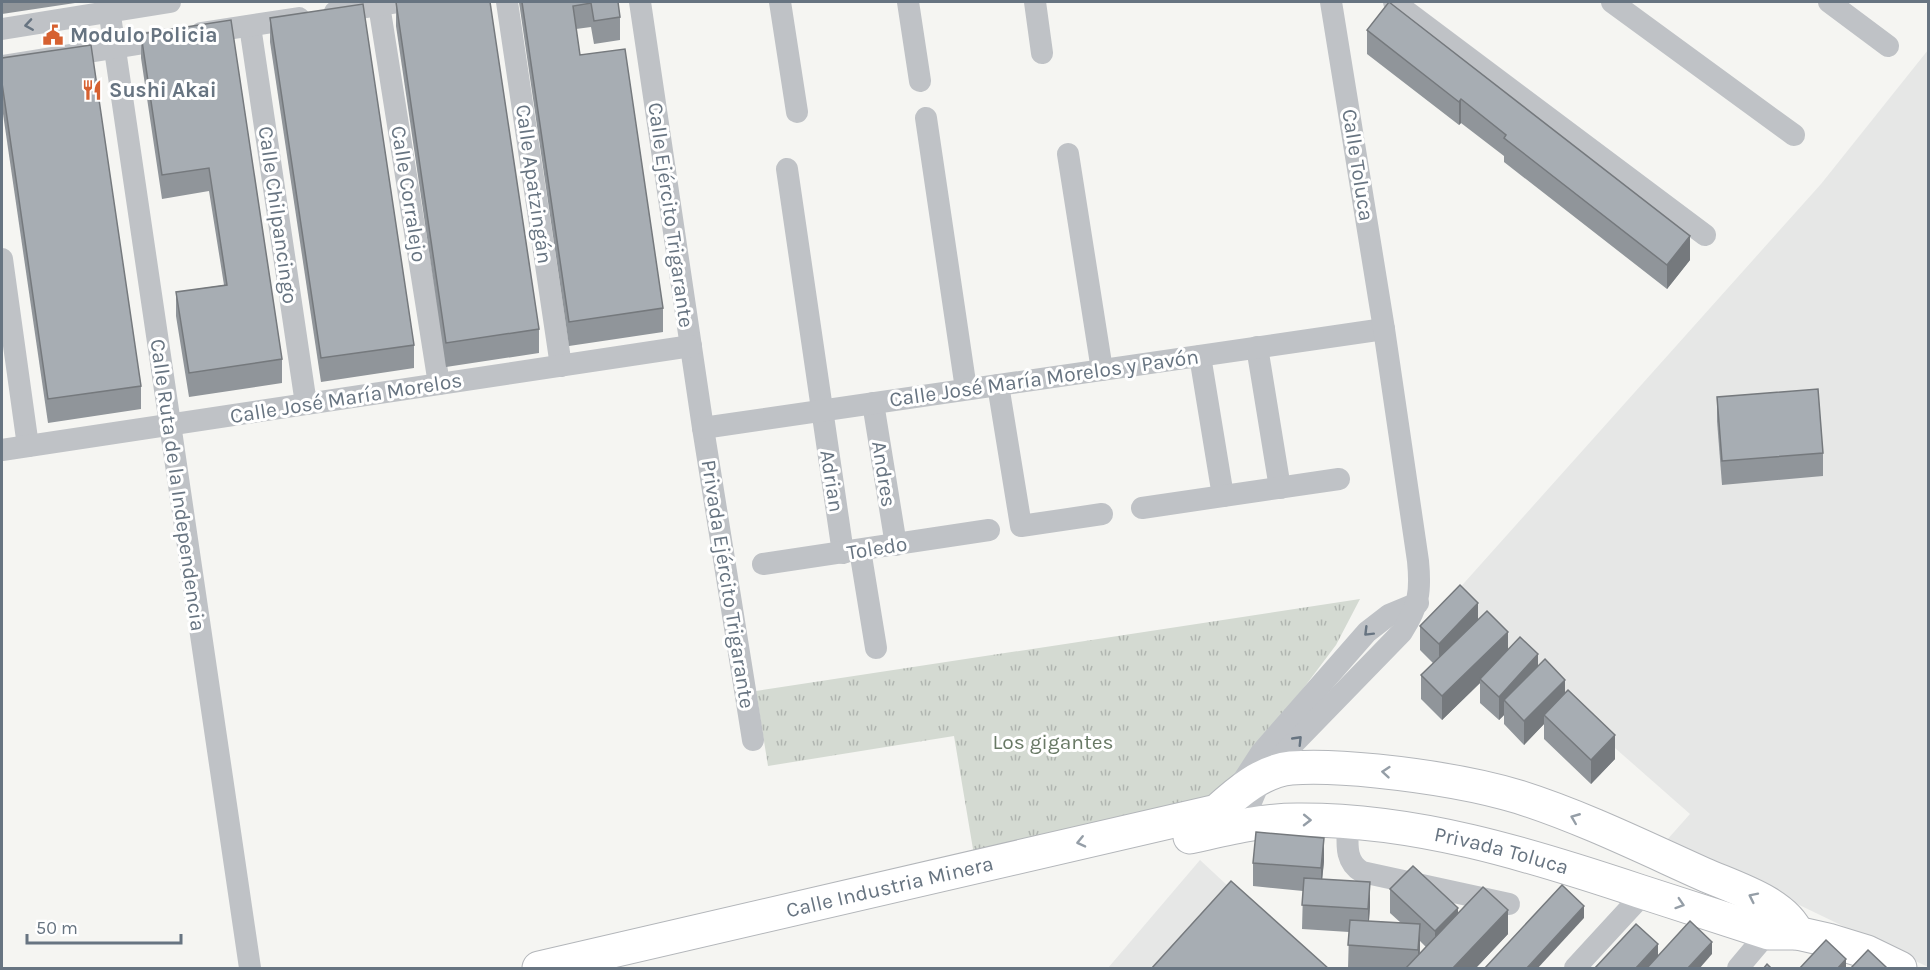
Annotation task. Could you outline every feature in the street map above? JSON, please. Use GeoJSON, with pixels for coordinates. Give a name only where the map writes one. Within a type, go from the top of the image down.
{"type":"FeatureCollection","features":[{"type":"Feature","properties":{"kind":"main road","name":"Privada Toluca"},"geometry":{"type":"LineString","coordinates":[[1234,795],[1262,776],[1288,768],[1328,767],[1407,774],[1486,789],[1519,797],[1580,819],[1752,896],[1783,926]]}},
{"type":"Feature","properties":{"kind":"main road","name":"Calle Industria Minera"},"geometry":{"type":"LineString","coordinates":[[539,969],[1217,810],[1234,795]]}},
{"type":"Feature","properties":{"kind":"main road","name":"Privada Toluca"},"geometry":{"type":"LineString","coordinates":[[1239,826],[1296,820],[1348,821],[1419,830],[1543,860],[1644,893],[1783,926],[1858,949],[1884,959],[1900,969]]}},
{"type":"Feature","properties":{"kind":"main road","name":"Calle Industria Minera"},"geometry":{"type":"LineString","coordinates":[[621,969],[961,893],[1239,826]]}},
{"type":"Feature","properties":{"kind":"street"},"geometry":{"type":"LineString","coordinates":[[2,29],[109,7],[170,2]]}},
{"type":"Feature","properties":{"kind":"street","name":"Calle Apatzingán"},"geometry":{"type":"LineString","coordinates":[[507,2],[561,366]]}},
{"type":"Feature","properties":{"kind":"street","name":"Calle Ejército Trigarante"},"geometry":{"type":"LineString","coordinates":[[640,2],[703,428]]}},
{"type":"Feature","properties":{"kind":"street"},"geometry":{"type":"LineString","coordinates":[[780,2],[797,112]]}},
{"type":"Feature","properties":{"kind":"street"},"geometry":{"type":"LineString","coordinates":[[908,2],[920,81]]}},
{"type":"Feature","properties":{"kind":"street"},"geometry":{"type":"LineString","coordinates":[[1035,2],[1042,53]]}},
{"type":"Feature","properties":{"kind":"street","name":"Calle Toluca"},"geometry":{"type":"LineString","coordinates":[[1331,2],[1384,329]]}},
{"type":"Feature","properties":{"kind":"street"},"geometry":{"type":"LineString","coordinates":[[1394,2],[1705,235]]}},
{"type":"Feature","properties":{"kind":"street"},"geometry":{"type":"LineString","coordinates":[[1612,2],[1794,135]]}},
{"type":"Feature","properties":{"kind":"street"},"geometry":{"type":"LineString","coordinates":[[1828,2],[1888,46]]}},
{"type":"Feature","properties":{"kind":"street"},"geometry":{"type":"LineString","coordinates":[[2,66],[389,3]]}},
{"type":"Feature","properties":{"kind":"street","name":"Calle Corralejo"},"geometry":{"type":"LineString","coordinates":[[389,3],[439,384]]}},
{"type":"Feature","properties":{"kind":"street","name":"Calle Ruta de la Independencia"},"geometry":{"type":"LineString","coordinates":[[109,7],[250,969]]}},
{"type":"Feature","properties":{"kind":"street","name":"Calle Chilpancingo"},"geometry":{"type":"LineString","coordinates":[[250,26],[306,404]]}},
{"type":"Feature","properties":{"kind":"street"},"geometry":{"type":"LineString","coordinates":[[926,118],[966,389]]}},
{"type":"Feature","properties":{"kind":"street"},"geometry":{"type":"LineString","coordinates":[[1068,154],[1102,370]]}},
{"type":"Feature","properties":{"kind":"street","name":"Adrian"},"geometry":{"type":"LineString","coordinates":[[787,168],[821,410],[876,648]]}},
{"type":"Feature","properties":{"kind":"street"},"geometry":{"type":"LineString","coordinates":[[2,259],[28,446]]}},
{"type":"Feature","properties":{"kind":"street","name":"Calle José María Morelos y Pavón"},"geometry":{"type":"LineString","coordinates":[[703,428],[1384,329]]}},
{"type":"Feature","properties":{"kind":"street","name":"Privada Toluca"},"geometry":{"type":"LineString","coordinates":[[1239,826],[1262,776],[1389,648],[1402,632],[1418,603],[1420,578],[1418,561],[1384,329]]}},
{"type":"Feature","properties":{"kind":"street","name":"Calle José María Morelos"},"geometry":{"type":"LineString","coordinates":[[2,450],[691,346]]}},
{"type":"Feature","properties":{"kind":"street"},"geometry":{"type":"LineString","coordinates":[[1257,347],[1280,488]]}},
{"type":"Feature","properties":{"kind":"street"},"geometry":{"type":"LineString","coordinates":[[1200,356],[1223,496]]}},
{"type":"Feature","properties":{"kind":"street"},"geometry":{"type":"LineString","coordinates":[[998,385],[1021,526],[1102,514]]}},
{"type":"Feature","properties":{"kind":"street","name":"Andres"},"geometry":{"type":"LineString","coordinates":[[873,403],[896,545]]}},
{"type":"Feature","properties":{"kind":"street","name":"Privada Ejército Trigarante"},"geometry":{"type":"LineString","coordinates":[[703,428],[753,740]]}},
{"type":"Feature","properties":{"kind":"street"},"geometry":{"type":"LineString","coordinates":[[1142,508],[1339,479]]}},
{"type":"Feature","properties":{"kind":"street","name":"Toledo"},"geometry":{"type":"LineString","coordinates":[[764,564],[989,530]]}},
{"type":"Feature","properties":{"kind":"street"},"geometry":{"type":"LineString","coordinates":[[1239,826],[1228,816],[1234,795],[1261,753],[1367,632],[1389,615],[1418,603]]}},
{"type":"Feature","properties":{"kind":"street"},"geometry":{"type":"LineString","coordinates":[[1348,821],[1348,857],[1355,868],[1362,872],[1509,904]]}},
{"type":"Feature","properties":{"kind":"street"},"geometry":{"type":"LineString","coordinates":[[1575,969],[1644,893]]}},
{"type":"Feature","properties":{"kind":"street"},"geometry":{"type":"LineString","coordinates":[[1738,969],[1783,926]]}},
{"type":"Feature","properties":{"kind":"shaded area"},"geometry":{"type":"Polygon","coordinates":[[[1928,50],[1928,967],[1666,841],[1690,814],[1448,601],[1821,184],[1928,50]]]}},
{"type":"Feature","properties":{"kind":"shaded area"},"geometry":{"type":"Polygon","coordinates":[[[1200,860],[1316,968],[1108,968],[1200,860]]]}},
{"type":"Feature","properties":{"kind":"green space","name":"Los gigantes"},"geometry":{"type":"Polygon","coordinates":[[[1360,599],[1336,645],[1215,806],[974,855],[954,736],[768,766],[756,691],[1360,599]]]}},
{"type":"Feature","properties":{"kind":"building"},"geometry":{"type":"Polygon","coordinates":[[[396,2],[490,2],[539,329],[446,343],[396,2]]]}},
{"type":"Feature","properties":{"kind":"building"},"geometry":{"type":"Polygon","coordinates":[[[522,2],[618,2],[620,17],[594,21],[591,3],[573,6],[580,55],[625,49],[663,308],[569,322],[522,2]]]}},
{"type":"Feature","properties":{"kind":"building"},"geometry":{"type":"Polygon","coordinates":[[[1389,2],[1690,236],[1667,265],[1504,138],[1506,135],[1461,99],[1459,102],[1367,30],[1389,2]]]}},
{"type":"Feature","properties":{"kind":"building"},"geometry":{"type":"Polygon","coordinates":[[[363,4],[414,345],[321,358],[270,18],[363,4]]]}},
{"type":"Feature","properties":{"kind":"building"},"geometry":{"type":"Polygon","coordinates":[[[231,20],[282,359],[189,373],[176,292],[227,285],[209,168],[162,175],[141,34],[231,20]]]}},
{"type":"Feature","properties":{"kind":"building"},"geometry":{"type":"Polygon","coordinates":[[[91,45],[141,386],[48,399],[2,83],[2,58],[91,45]]]}},
{"type":"Feature","properties":{"kind":"building"},"geometry":{"type":"Polygon","coordinates":[[[1818,389],[1823,453],[1722,461],[1717,397],[1818,389]]]}},
{"type":"Feature","properties":{"kind":"building"},"geometry":{"type":"Polygon","coordinates":[[[1460,585],[1478,603],[1439,644],[1420,626],[1460,585]]]}},
{"type":"Feature","properties":{"kind":"building"},"geometry":{"type":"Polygon","coordinates":[[[1487,611],[1508,632],[1442,696],[1421,675],[1487,611]]]}},
{"type":"Feature","properties":{"kind":"building"},"geometry":{"type":"Polygon","coordinates":[[[1520,637],[1538,654],[1499,697],[1480,679],[1520,637]]]}},
{"type":"Feature","properties":{"kind":"building"},"geometry":{"type":"Polygon","coordinates":[[[1545,659],[1565,680],[1524,721],[1504,700],[1545,659]]]}},
{"type":"Feature","properties":{"kind":"building"},"geometry":{"type":"Polygon","coordinates":[[[1568,690],[1615,735],[1591,760],[1544,715],[1568,690]]]}},
{"type":"Feature","properties":{"kind":"building"},"geometry":{"type":"Polygon","coordinates":[[[1256,832],[1324,838],[1321,868],[1253,863],[1256,832]]]}},
{"type":"Feature","properties":{"kind":"building"},"geometry":{"type":"Polygon","coordinates":[[[1413,866],[1458,908],[1435,931],[1390,889],[1413,866]]]}},
{"type":"Feature","properties":{"kind":"building"},"geometry":{"type":"Polygon","coordinates":[[[1304,878],[1370,882],[1368,909],[1302,905],[1304,878]]]}},
{"type":"Feature","properties":{"kind":"building"},"geometry":{"type":"Polygon","coordinates":[[[1231,881],[1329,969],[1151,969],[1231,881]]]}},
{"type":"Feature","properties":{"kind":"building"},"geometry":{"type":"Polygon","coordinates":[[[1562,885],[1584,906],[1526,969],[1484,969],[1562,885]]]}},
{"type":"Feature","properties":{"kind":"building"},"geometry":{"type":"Polygon","coordinates":[[[1483,887],[1508,910],[1452,969],[1405,969],[1483,887]]]}},
{"type":"Feature","properties":{"kind":"building"},"geometry":{"type":"Polygon","coordinates":[[[1350,920],[1420,924],[1418,950],[1348,945],[1350,920]]]}},
{"type":"Feature","properties":{"kind":"building"},"geometry":{"type":"Polygon","coordinates":[[[1690,921],[1712,942],[1687,969],[1646,969],[1690,921]]]}},
{"type":"Feature","properties":{"kind":"building"},"geometry":{"type":"Polygon","coordinates":[[[1636,924],[1658,944],[1635,969],[1594,969],[1636,924]]]}},
{"type":"Feature","properties":{"kind":"building"},"geometry":{"type":"Polygon","coordinates":[[[1826,940],[1846,959],[1837,969],[1799,969],[1826,940]]]}},
{"type":"Feature","properties":{"kind":"building"},"geometry":{"type":"Polygon","coordinates":[[[1868,950],[1886,967],[1884,969],[1850,969],[1868,950]]]}},
{"type":"Feature","properties":{"kind":"place","name":"Modulo Policia"},"geometry":{"type":"Point","coordinates":[53,35]}},
{"type":"Feature","properties":{"kind":"place","name":"Sushi Akai"},"geometry":{"type":"Point","coordinates":[92,90]}}]}
